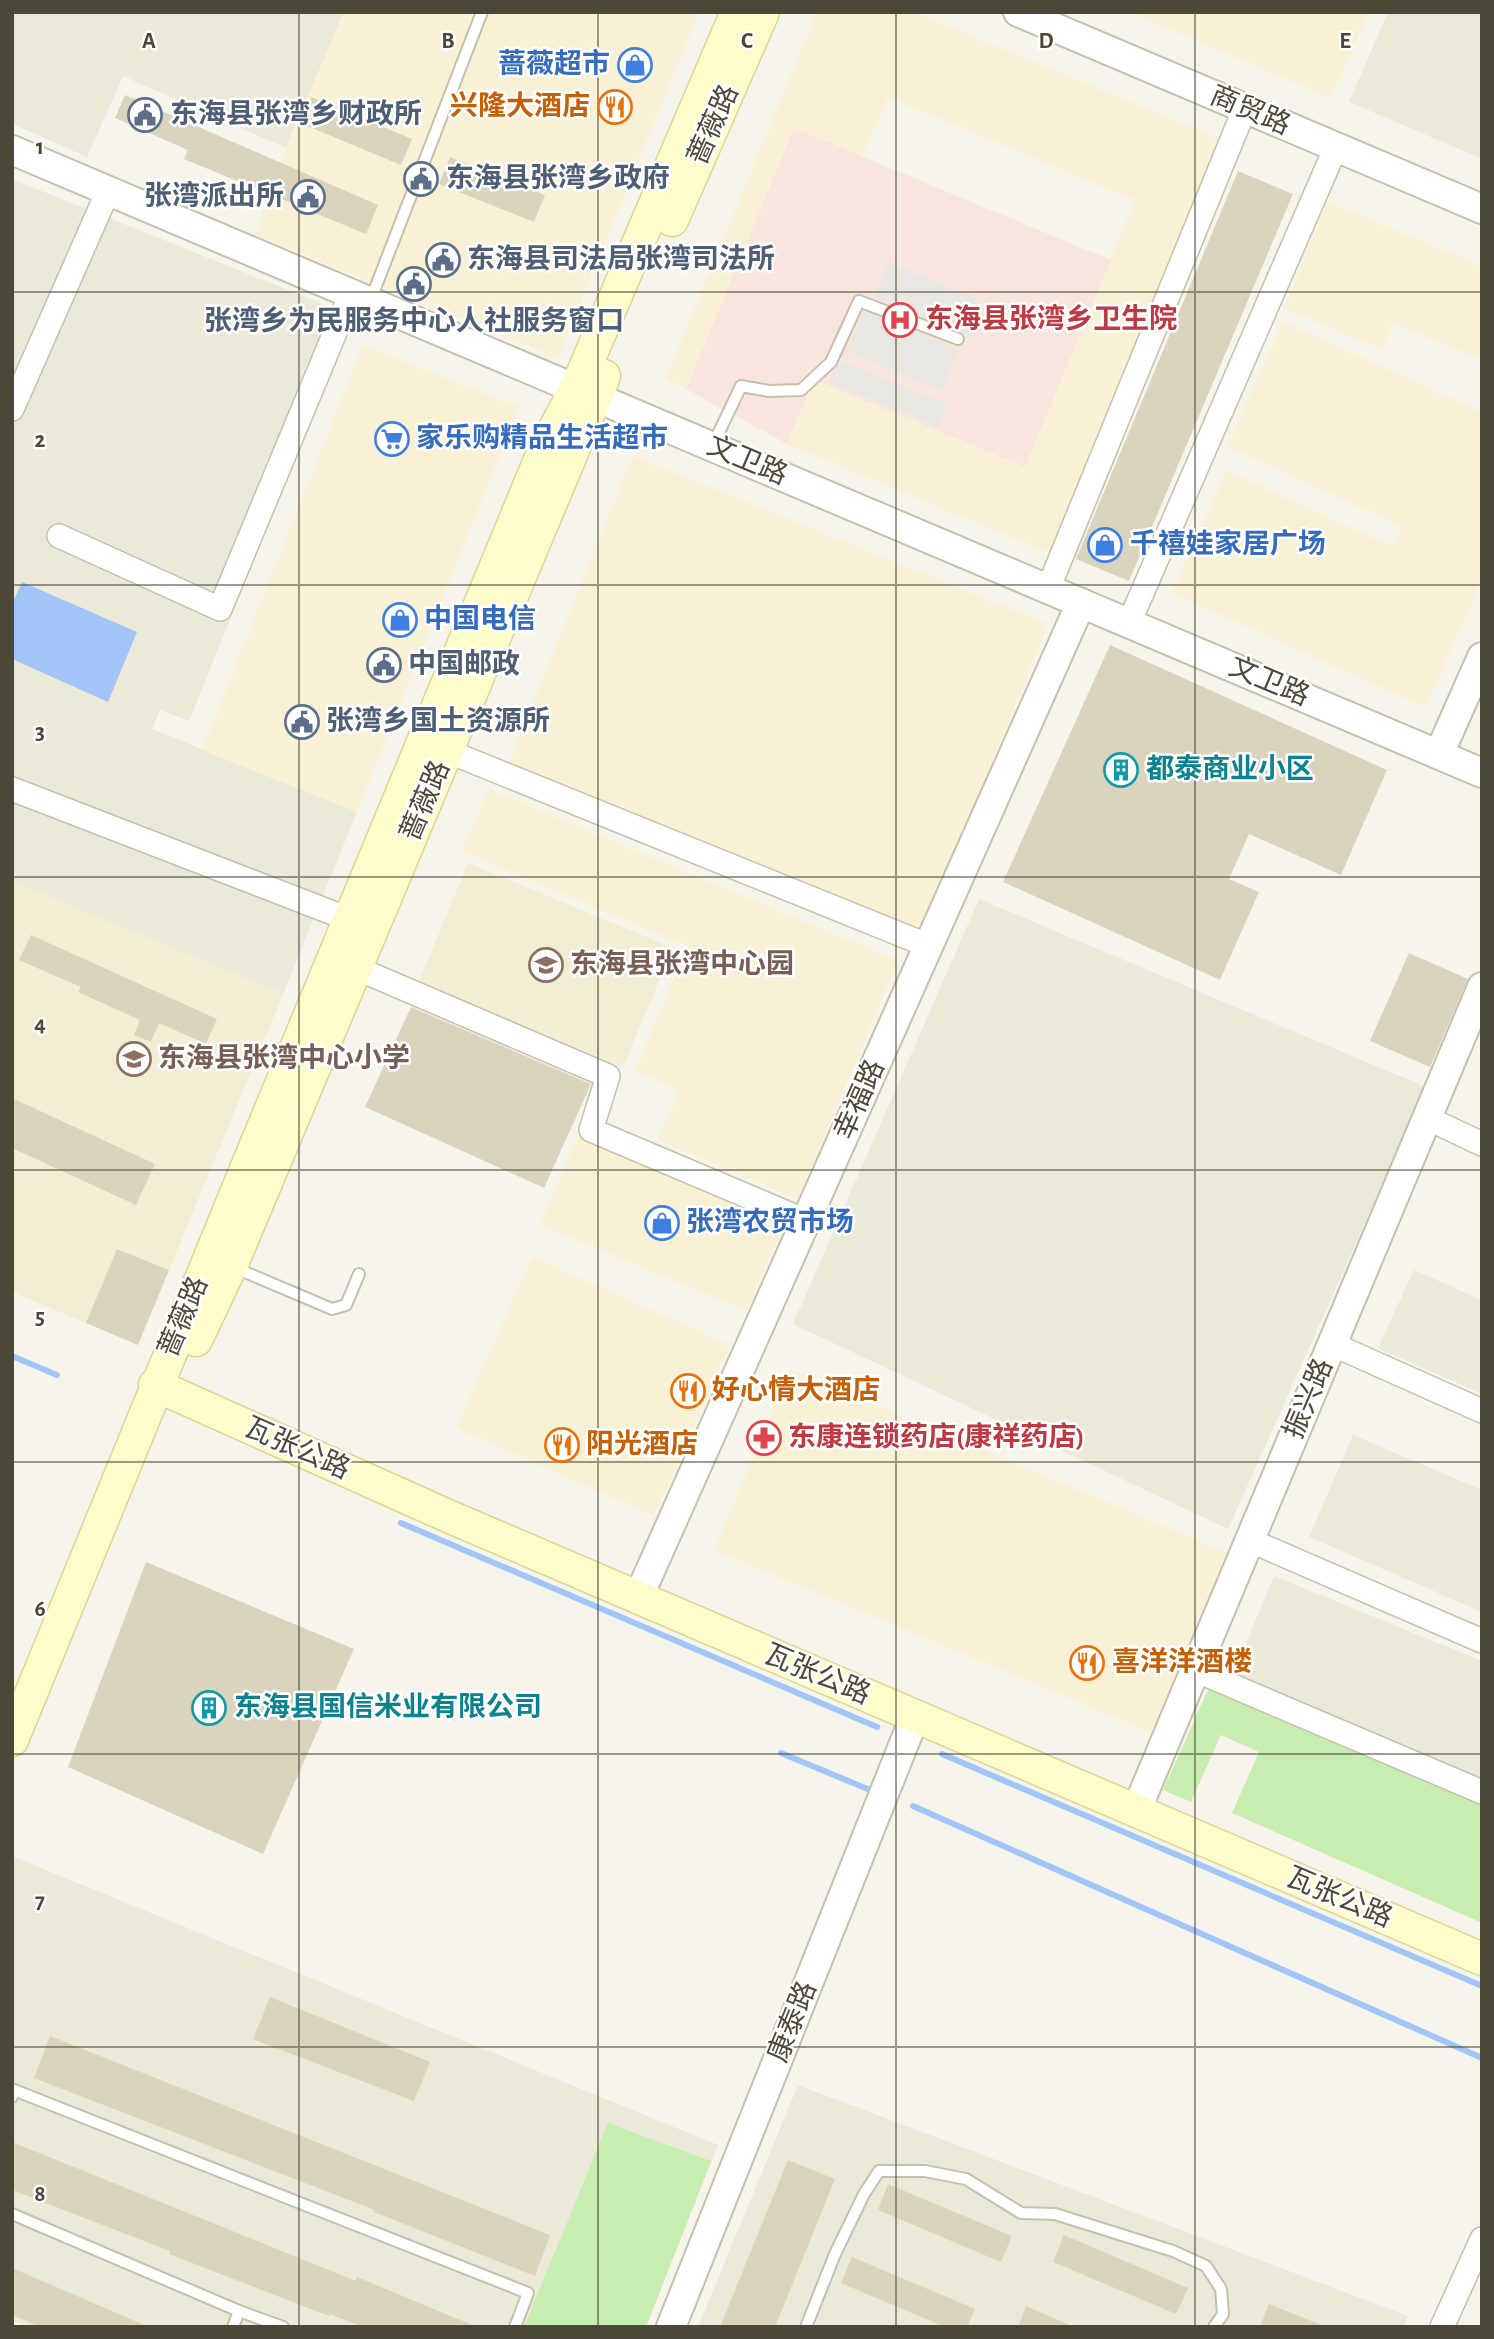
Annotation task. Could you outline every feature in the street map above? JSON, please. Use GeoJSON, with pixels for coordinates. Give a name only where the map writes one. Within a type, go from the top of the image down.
{"type":"FeatureCollection","features":[{"type":"Feature","properties":{"kind":"main road","name":"蔷薇路"},"geometry":{"type":"LineString","coordinates":[[155,1385],[189,1355],[231,1266],[447,751],[737,12]]}},
{"type":"Feature","properties":{"kind":"main road","name":"蔷薇路"},"geometry":{"type":"LineString","coordinates":[[12,1740],[155,1385],[351,920],[547,443],[586,393],[763,12]]}},
{"type":"Feature","properties":{"kind":"main road","name":"瓦张公路"},"geometry":{"type":"LineString","coordinates":[[155,1385],[448,1516],[1482,1959]]}},
{"type":"Feature","properties":{"kind":"street","name":"商贸路"},"geometry":{"type":"LineString","coordinates":[[1018,12],[1482,209]]}},
{"type":"Feature","properties":{"kind":"street"},"geometry":{"type":"LineString","coordinates":[[1048,589],[1245,108]]}},
{"type":"Feature","properties":{"kind":"street"},"geometry":{"type":"LineString","coordinates":[[1129,623],[1336,147]]}},
{"type":"Feature","properties":{"kind":"street","name":"文卫路"},"geometry":{"type":"LineString","coordinates":[[12,150],[1482,773]]}},
{"type":"Feature","properties":{"kind":"street"},"geometry":{"type":"LineString","coordinates":[[12,409],[108,191]]}},
{"type":"Feature","properties":{"kind":"street"},"geometry":{"type":"LineString","coordinates":[[59,536],[220,609],[361,298]]}},
{"type":"Feature","properties":{"kind":"street","name":"幸福路"},"geometry":{"type":"LineString","coordinates":[[638,1598],[1082,603]]}},
{"type":"Feature","properties":{"kind":"street"},"geometry":{"type":"LineString","coordinates":[[1439,754],[1482,657]]}},
{"type":"Feature","properties":{"kind":"street"},"geometry":{"type":"LineString","coordinates":[[447,751],[929,946]]}},
{"type":"Feature","properties":{"kind":"street"},"geometry":{"type":"LineString","coordinates":[[12,789],[351,920]]}},
{"type":"Feature","properties":{"kind":"street"},"geometry":{"type":"LineString","coordinates":[[356,968],[608,1076],[591,1130],[806,1222]]}},
{"type":"Feature","properties":{"kind":"street","name":"振兴路"},"geometry":{"type":"LineString","coordinates":[[1136,1811],[1482,987]]}},
{"type":"Feature","properties":{"kind":"street"},"geometry":{"type":"LineString","coordinates":[[1427,1118],[1482,1144]]}},
{"type":"Feature","properties":{"kind":"street"},"geometry":{"type":"LineString","coordinates":[[1332,1344],[1482,1411]]}},
{"type":"Feature","properties":{"kind":"street"},"geometry":{"type":"LineString","coordinates":[[1249,1540],[1482,1641]]}},
{"type":"Feature","properties":{"kind":"street"},"geometry":{"type":"LineString","coordinates":[[1195,1670],[1482,1792]]}},
{"type":"Feature","properties":{"kind":"street","name":"康泰路"},"geometry":{"type":"LineString","coordinates":[[671,2327],[915,1716]]}},
{"type":"Feature","properties":{"kind":"street"},"geometry":{"type":"LineString","coordinates":[[1442,2327],[1482,2239]]}},
{"type":"Feature","properties":{"kind":"lane"},"geometry":{"type":"LineString","coordinates":[[361,298],[482,12]]}},
{"type":"Feature","properties":{"kind":"lane"},"geometry":{"type":"LineString","coordinates":[[712,447],[741,386],[769,391],[801,390],[831,362],[859,301],[958,339]]}},
{"type":"Feature","properties":{"kind":"lane"},"geometry":{"type":"LineString","coordinates":[[231,1266],[332,1309],[346,1305],[359,1274]]}},
{"type":"Feature","properties":{"kind":"lane"},"geometry":{"type":"LineString","coordinates":[[12,2097],[15,2090],[528,2293],[515,2327]]}},
{"type":"Feature","properties":{"kind":"lane"},"geometry":{"type":"LineString","coordinates":[[806,2327],[835,2254],[864,2194],[879,2171],[901,2170],[925,2171],[966,2179],[1021,2213],[1055,2214],[1173,2251],[1206,2266],[1220,2289],[1223,2314],[1214,2327]]}},
{"type":"Feature","properties":{"kind":"lane"},"geometry":{"type":"LineString","coordinates":[[12,2214],[239,2312],[283,2327]]}},
{"type":"Feature","properties":{"kind":"lane"},"geometry":{"type":"LineString","coordinates":[[233,2327],[239,2312]]}},
{"type":"Feature","properties":{"kind":"shaded area"},"geometry":{"type":"Polygon","coordinates":[[[12,12],[344,12],[286,148],[123,76],[87,157],[12,124],[12,12]]]}},
{"type":"Feature","properties":{"kind":"shaded area","name":"东海县张湾乡政府"},"geometry":{"type":"Polygon","coordinates":[[[344,12],[699,12],[558,358],[255,235],[286,148],[344,12]]]}},
{"type":"Feature","properties":{"kind":"shaded area"},"geometry":{"type":"Polygon","coordinates":[[[817,12],[914,12],[1225,141],[1054,555],[787,444],[814,380],[1025,467],[1135,200],[888,97],[862,157],[794,129],[686,389],[665,380],[817,12]]]}},
{"type":"Feature","properties":{"kind":"shaded area"},"geometry":{"type":"Polygon","coordinates":[[[1130,12],[1370,12],[1330,98],[1130,12]]]}},
{"type":"Feature","properties":{"kind":"shaded area"},"geometry":{"type":"Polygon","coordinates":[[[1388,12],[1482,12],[1482,159],[1349,102],[1388,12]]]}},
{"type":"Feature","properties":{"kind":"shaded area","name":"东海县张湾乡卫生院"},"geometry":{"type":"Polygon","coordinates":[[[794,128],[1111,260],[1025,467],[814,380],[787,444],[686,389],[794,128]]]}},
{"type":"Feature","properties":{"kind":"shaded area"},"geometry":{"type":"Polygon","coordinates":[[[12,179],[353,316],[189,721],[160,710],[152,729],[357,812],[283,994],[12,882],[12,179]]]}},
{"type":"Feature","properties":{"kind":"shaded area"},"geometry":{"type":"Polygon","coordinates":[[[1328,202],[1482,266],[1482,360],[1393,323],[1381,349],[1284,308],[1328,202]]]}},
{"type":"Feature","properties":{"kind":"shaded area"},"geometry":{"type":"Polygon","coordinates":[[[888,262],[979,300],[964,335],[873,297],[888,262]]]}},
{"type":"Feature","properties":{"kind":"shaded area"},"geometry":{"type":"Polygon","coordinates":[[[865,310],[959,350],[942,391],[847,351],[865,310]]]}},
{"type":"Feature","properties":{"kind":"shaded area"},"geometry":{"type":"Polygon","coordinates":[[[1283,322],[1482,412],[1482,581],[1425,707],[1172,593],[1227,471],[1393,547],[1403,527],[1227,446],[1283,322]]]}},
{"type":"Feature","properties":{"kind":"shaded area"},"geometry":{"type":"Polygon","coordinates":[[[363,345],[519,407],[357,812],[202,750],[363,345]]]}},
{"type":"Feature","properties":{"kind":"shaded area"},"geometry":{"type":"Polygon","coordinates":[[[838,360],[947,404],[938,426],[829,382],[838,360]]]}},
{"type":"Feature","properties":{"kind":"shaded area"},"geometry":{"type":"Polygon","coordinates":[[[633,456],[1048,624],[924,930],[509,762],[633,456]]]}},
{"type":"Feature","properties":{"kind":"shaded area"},"geometry":{"type":"Polygon","coordinates":[[[489,789],[898,961],[798,1199],[658,1140],[679,1090],[635,1071],[687,946],[462,851],[489,789]]]}},
{"type":"Feature","properties":{"kind":"shaded area","name":"东海县张湾中心园"},"geometry":{"type":"Polygon","coordinates":[[[468,863],[673,948],[623,1067],[419,982],[468,863]]]}},
{"type":"Feature","properties":{"kind":"shaded area","name":"东海县张湾中心小学"},"geometry":{"type":"Polygon","coordinates":[[[12,882],[283,994],[169,1270],[117,1249],[86,1323],[12,1292],[12,882]]]}},
{"type":"Feature","properties":{"kind":"shaded area"},"geometry":{"type":"Polygon","coordinates":[[[979,899],[1426,1087],[1228,1529],[793,1324],[979,899]]]}},
{"type":"Feature","properties":{"kind":"shaded area","name":"张湾农贸市场"},"geometry":{"type":"Polygon","coordinates":[[[578,1135],[785,1220],[747,1311],[540,1225],[578,1135]]]}},
{"type":"Feature","properties":{"kind":"shaded area"},"geometry":{"type":"Polygon","coordinates":[[[532,1257],[730,1345],[654,1516],[456,1428],[532,1257]]]}},
{"type":"Feature","properties":{"kind":"shaded area"},"geometry":{"type":"Polygon","coordinates":[[[1414,1270],[1482,1300],[1482,1394],[1378,1348],[1414,1270]]]}},
{"type":"Feature","properties":{"kind":"shaded area"},"geometry":{"type":"Polygon","coordinates":[[[790,1369],[1230,1554],[1155,1734],[714,1550],[790,1369]]]}},
{"type":"Feature","properties":{"kind":"shaded area"},"geometry":{"type":"Polygon","coordinates":[[[1353,1435],[1482,1490],[1482,1612],[1309,1537],[1353,1435]]]}},
{"type":"Feature","properties":{"kind":"shaded area"},"geometry":{"type":"Polygon","coordinates":[[[1274,1576],[1482,1661],[1482,1778],[1233,1675],[1274,1576]]]}},
{"type":"Feature","properties":{"kind":"shaded area"},"geometry":{"type":"Polygon","coordinates":[[[12,1856],[718,2145],[646,2327],[30,2327],[12,2320],[12,1856]]]}},
{"type":"Feature","properties":{"kind":"shaded area"},"geometry":{"type":"Polygon","coordinates":[[[798,2085],[1408,2316],[1403,2327],[698,2327],[798,2085]]]}},
{"type":"Feature","properties":{"kind":"green space"},"geometry":{"type":"Polygon","coordinates":[[[1211,1683],[1482,1803],[1482,1923],[1232,1813],[1259,1752],[1221,1735],[1191,1802],[1163,1790],[1211,1683]]]}},
{"type":"Feature","properties":{"kind":"green space"},"geometry":{"type":"Polygon","coordinates":[[[608,2123],[711,2161],[646,2327],[524,2327],[608,2123]]]}},
{"type":"Feature","properties":{"kind":"water"},"geometry":{"type":"Polygon","coordinates":[[[22,582],[137,632],[108,702],[12,659],[12,604],[22,582]]]}},
{"type":"Feature","properties":{"kind":"building"},"geometry":{"type":"Polygon","coordinates":[[[125,95],[378,205],[366,234],[184,159],[188,150],[115,118],[125,95]]]}},
{"type":"Feature","properties":{"kind":"building"},"geometry":{"type":"Polygon","coordinates":[[[311,97],[412,139],[401,165],[300,123],[311,97]]]}},
{"type":"Feature","properties":{"kind":"building"},"geometry":{"type":"Polygon","coordinates":[[[450,157],[545,195],[534,222],[439,184],[450,157]]]}},
{"type":"Feature","properties":{"kind":"building"},"geometry":{"type":"Polygon","coordinates":[[[1238,171],[1293,194],[1129,581],[1076,559],[1238,171]]]}},
{"type":"Feature","properties":{"kind":"building","name":"都泰商业小区"},"geometry":{"type":"Polygon","coordinates":[[[1110,645],[1387,770],[1341,875],[1249,834],[1229,879],[1259,892],[1220,980],[1003,882],[1110,645]]]}},
{"type":"Feature","properties":{"kind":"building"},"geometry":{"type":"Polygon","coordinates":[[[31,935],[217,1019],[206,1044],[159,1023],[151,1042],[134,1035],[140,1020],[78,992],[81,987],[19,960],[31,935]]]}},
{"type":"Feature","properties":{"kind":"building"},"geometry":{"type":"Polygon","coordinates":[[[1409,953],[1468,979],[1430,1067],[1370,1041],[1409,953]]]}},
{"type":"Feature","properties":{"kind":"building"},"geometry":{"type":"Polygon","coordinates":[[[411,1007],[591,1084],[544,1188],[365,1107],[411,1007]]]}},
{"type":"Feature","properties":{"kind":"building"},"geometry":{"type":"Polygon","coordinates":[[[12,1098],[155,1164],[136,1205],[12,1148],[12,1098]]]}},
{"type":"Feature","properties":{"kind":"building"},"geometry":{"type":"Polygon","coordinates":[[[117,1249],[169,1270],[138,1345],[86,1323],[117,1249]]]}},
{"type":"Feature","properties":{"kind":"building","name":"东海县国信米业有限公司"},"geometry":{"type":"Polygon","coordinates":[[[146,1562],[354,1649],[263,1854],[68,1767],[146,1562]]]}},
{"type":"Feature","properties":{"kind":"building"},"geometry":{"type":"Polygon","coordinates":[[[270,1997],[430,2062],[414,2101],[253,2039],[270,1997]]]}},
{"type":"Feature","properties":{"kind":"building"},"geometry":{"type":"Polygon","coordinates":[[[50,2036],[550,2235],[535,2276],[374,2212],[375,2210],[34,2078],[50,2036]]]}},
{"type":"Feature","properties":{"kind":"building"},"geometry":{"type":"Polygon","coordinates":[[[12,2142],[477,2327],[363,2327],[169,2254],[170,2251],[12,2190],[12,2142]]]}},
{"type":"Feature","properties":{"kind":"building"},"geometry":{"type":"Polygon","coordinates":[[[788,2160],[835,2179],[775,2327],[720,2327],[788,2160]]]}},
{"type":"Feature","properties":{"kind":"building"},"geometry":{"type":"Polygon","coordinates":[[[888,2184],[1012,2236],[1001,2262],[878,2210],[888,2184]]]}},
{"type":"Feature","properties":{"kind":"building"},"geometry":{"type":"Polygon","coordinates":[[[1064,2235],[1188,2288],[1176,2314],[1053,2262],[1064,2235]]]}},
{"type":"Feature","properties":{"kind":"building"},"geometry":{"type":"Polygon","coordinates":[[[852,2257],[975,2309],[967,2327],[945,2327],[841,2283],[852,2257]]]}},
{"type":"Feature","properties":{"kind":"building"},"geometry":{"type":"Polygon","coordinates":[[[12,2268],[149,2327],[41,2327],[12,2315],[12,2268]]]}},
{"type":"Feature","properties":{"kind":"building"},"geometry":{"type":"Polygon","coordinates":[[[1269,2304],[1324,2326],[1324,2327],[1260,2327],[1269,2304]]]}},
{"type":"Feature","properties":{"kind":"building"},"geometry":{"type":"Polygon","coordinates":[[[1026,2306],[1074,2327],[1018,2327],[1026,2306]]]}},
{"type":"Feature","properties":{"kind":"waterway"},"geometry":{"type":"LineString","coordinates":[[12,1356],[57,1375]]}},
{"type":"Feature","properties":{"kind":"waterway"},"geometry":{"type":"LineString","coordinates":[[401,1523],[877,1727]]}},
{"type":"Feature","properties":{"kind":"waterway"},"geometry":{"type":"LineString","coordinates":[[781,1753],[870,1790]]}},
{"type":"Feature","properties":{"kind":"waterway"},"geometry":{"type":"LineString","coordinates":[[942,1754],[1482,1986]]}},
{"type":"Feature","properties":{"kind":"waterway"},"geometry":{"type":"LineString","coordinates":[[913,1806],[1482,2058]]}},
{"type":"Feature","properties":{"kind":"place","name":"蔷薇超市"},"geometry":{"type":"Point","coordinates":[635,65]}},
{"type":"Feature","properties":{"kind":"place","name":"兴隆大酒店"},"geometry":{"type":"Point","coordinates":[615,107]}},
{"type":"Feature","properties":{"kind":"place","name":"东海县张湾乡财政所"},"geometry":{"type":"Point","coordinates":[145,115]}},
{"type":"Feature","properties":{"kind":"place","name":"东海县张湾乡政府"},"geometry":{"type":"Point","coordinates":[421,179]}},
{"type":"Feature","properties":{"kind":"place","name":"张湾派出所"},"geometry":{"type":"Point","coordinates":[308,197]}},
{"type":"Feature","properties":{"kind":"place","name":"东海县司法局张湾司法所"},"geometry":{"type":"Point","coordinates":[443,260]}},
{"type":"Feature","properties":{"kind":"place","name":"张湾乡为民服务中心人社服务窗口"},"geometry":{"type":"Point","coordinates":[414,284]}},
{"type":"Feature","properties":{"kind":"place","name":"东海县张湾乡卫生院"},"geometry":{"type":"Point","coordinates":[900,320]}},
{"type":"Feature","properties":{"kind":"place","name":"家乐购精品生活超市"},"geometry":{"type":"Point","coordinates":[392,439]}},
{"type":"Feature","properties":{"kind":"place","name":"千禧娃家居广场"},"geometry":{"type":"Point","coordinates":[1105,545]}},
{"type":"Feature","properties":{"kind":"place","name":"中国电信"},"geometry":{"type":"Point","coordinates":[400,620]}},
{"type":"Feature","properties":{"kind":"place","name":"中国邮政"},"geometry":{"type":"Point","coordinates":[384,665]}},
{"type":"Feature","properties":{"kind":"place","name":"张湾乡国土资源所"},"geometry":{"type":"Point","coordinates":[302,722]}},
{"type":"Feature","properties":{"kind":"place","name":"都泰商业小区"},"geometry":{"type":"Point","coordinates":[1121,770]}},
{"type":"Feature","properties":{"kind":"place","name":"东海县张湾中心园"},"geometry":{"type":"Point","coordinates":[546,965]}},
{"type":"Feature","properties":{"kind":"place","name":"东海县张湾中心小学"},"geometry":{"type":"Point","coordinates":[134,1059]}},
{"type":"Feature","properties":{"kind":"place","name":"张湾农贸市场"},"geometry":{"type":"Point","coordinates":[662,1223]}},
{"type":"Feature","properties":{"kind":"place","name":"好心情大酒店"},"geometry":{"type":"Point","coordinates":[688,1391]}},
{"type":"Feature","properties":{"kind":"place","name":"东康连锁药店(康祥药店)"},"geometry":{"type":"Point","coordinates":[764,1438]}},
{"type":"Feature","properties":{"kind":"place","name":"阳光酒店"},"geometry":{"type":"Point","coordinates":[562,1445]}},
{"type":"Feature","properties":{"kind":"place","name":"喜洋洋酒楼"},"geometry":{"type":"Point","coordinates":[1087,1663]}},
{"type":"Feature","properties":{"kind":"place","name":"东海县国信米业有限公司"},"geometry":{"type":"Point","coordinates":[209,1708]}}]}
